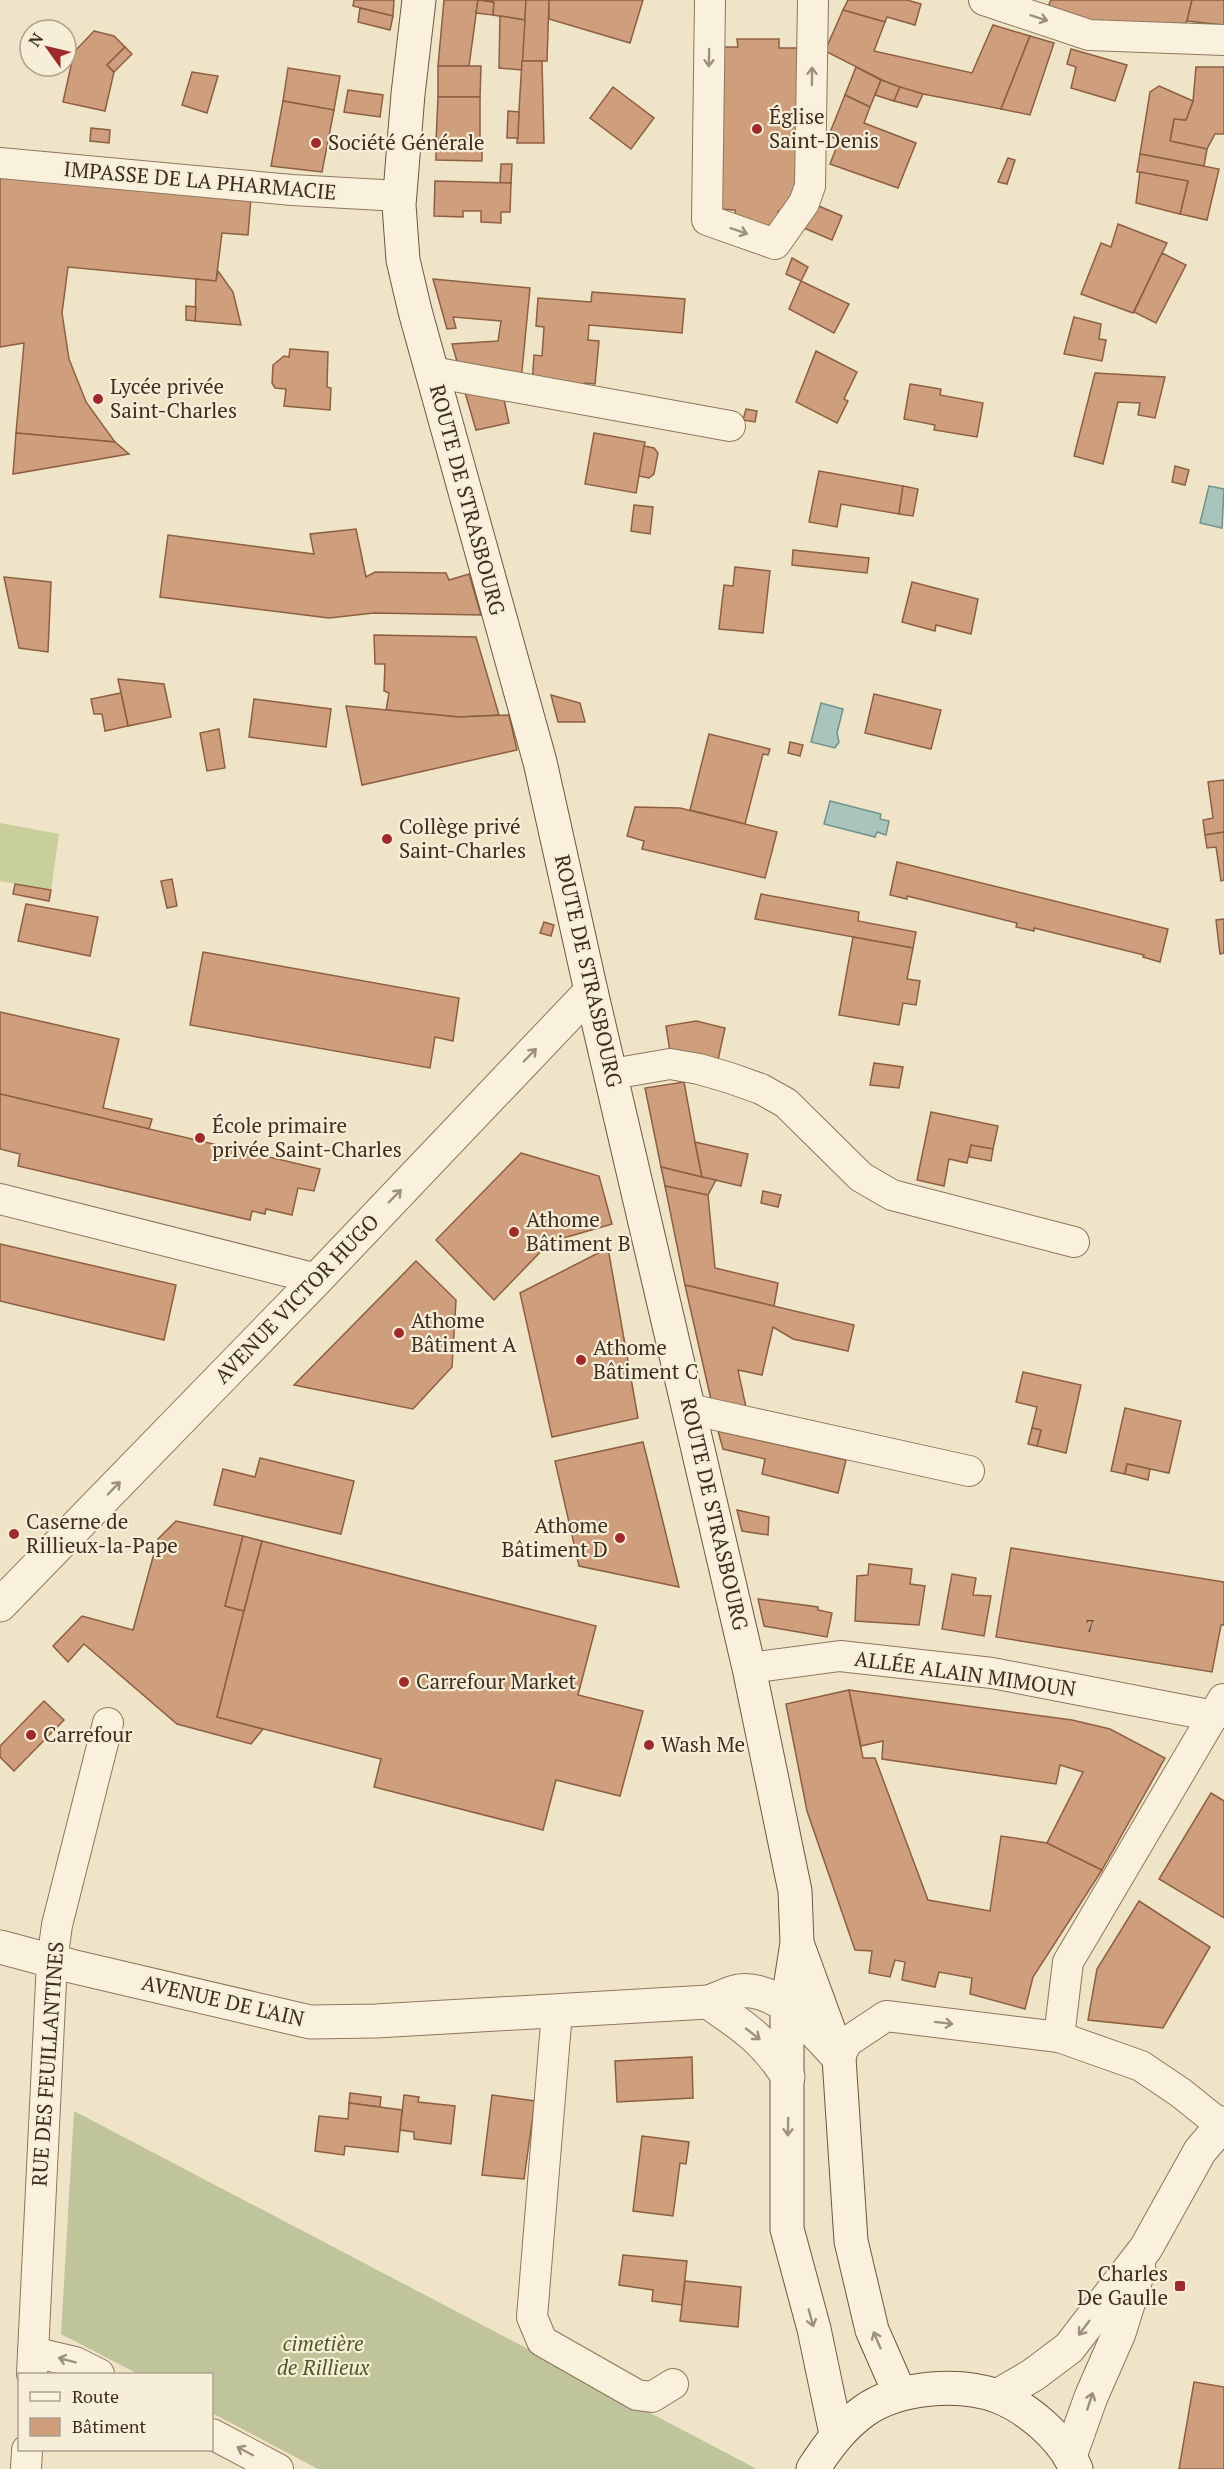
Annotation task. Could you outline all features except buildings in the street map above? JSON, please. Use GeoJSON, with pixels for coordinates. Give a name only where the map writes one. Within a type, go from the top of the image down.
{"type":"FeatureCollection","features":[{"type":"Feature","properties":{"kind":"main road","name":"ROUTE DE STRASBOURG"},"geometry":{"type":"LineString","coordinates":[[419,0],[408,94],[400,196],[403,260],[540,762],[749,1668],[795,1891],[797,1943],[787,2007],[787,2229],[814,2329],[836,2434]]}},
{"type":"Feature","properties":{"kind":"main road","name":"AVENUE VICTOR HUGO"},"geometry":{"type":"LineString","coordinates":[[0,1605],[317,1279],[591,991]]}},
{"type":"Feature","properties":{"kind":"main road","name":"ROUTE DE STRASBOURG"},"geometry":{"type":"LineString","coordinates":[[797,1943],[839,2058],[851,2241],[872,2330],[900,2394]]}},
{"type":"Feature","properties":{"kind":"main road","name":"AVENUE DE L'AIN"},"geometry":{"type":"LineString","coordinates":[[0,1947],[310,2022],[376,2021],[708,2002],[740,1991],[765,1995],[787,2007],[839,2058]]}},
{"type":"Feature","properties":{"kind":"main road"},"geometry":{"type":"LineString","coordinates":[[708,2002],[759,2039],[776,2058],[788,2077]]}},
{"type":"Feature","properties":{"kind":"main road"},"geometry":{"type":"LineString","coordinates":[[997,2396],[1033,2375],[1070,2348],[1146,2248],[1200,2151],[1223,2125]]}},
{"type":"Feature","properties":{"kind":"main road"},"geometry":{"type":"LineString","coordinates":[[1073,2462],[1091,2397],[1119,2333],[1146,2248]]}},
{"type":"Feature","properties":{"kind":"main road"},"geometry":{"type":"LineString","coordinates":[[813,2469],[836,2434],[866,2410],[900,2394],[948,2387],[997,2396],[1039,2420],[1073,2462]]}},
{"type":"Feature","properties":{"kind":"street"},"geometry":{"type":"LineString","coordinates":[[710,0],[707,220],[775,244],[804,203],[810,186],[813,0]]}},
{"type":"Feature","properties":{"kind":"street"},"geometry":{"type":"LineString","coordinates":[[984,0],[1089,34],[1224,40]]}},
{"type":"Feature","properties":{"kind":"street","name":"IMPASSE DE LA PHARMACIE"},"geometry":{"type":"LineString","coordinates":[[0,163],[292,190],[400,196]]}},
{"type":"Feature","properties":{"kind":"street"},"geometry":{"type":"LineString","coordinates":[[432,372],[730,426]]}},
{"type":"Feature","properties":{"kind":"street"},"geometry":{"type":"LineString","coordinates":[[612,1074],[670,1064],[699,1069],[761,1089],[786,1103],[861,1177],[892,1195],[1074,1242]]}},
{"type":"Feature","properties":{"kind":"street"},"geometry":{"type":"LineString","coordinates":[[0,1199],[317,1279]]}},
{"type":"Feature","properties":{"kind":"street"},"geometry":{"type":"LineString","coordinates":[[689,1409],[969,1471]]}},
{"type":"Feature","properties":{"kind":"street","name":"ALLÉE ALAIN MIMOUN"},"geometry":{"type":"LineString","coordinates":[[749,1668],[840,1656],[992,1673],[1219,1707]]}},
{"type":"Feature","properties":{"kind":"street"},"geometry":{"type":"LineString","coordinates":[[1059,2037],[1068,1962],[1219,1707]]}},
{"type":"Feature","properties":{"kind":"street","name":"RUE DES FEUILLANTINES"},"geometry":{"type":"LineString","coordinates":[[32,2363],[52,1961],[57,1925],[108,1724]]}},
{"type":"Feature","properties":{"kind":"street"},"geometry":{"type":"LineString","coordinates":[[557,2011],[532,2317],[542,2341],[637,2395],[652,2397],[673,2384]]}},
{"type":"Feature","properties":{"kind":"street"},"geometry":{"type":"LineString","coordinates":[[839,2058],[847,2042],[886,2016],[1059,2037],[1141,2066],[1223,2125]]}},
{"type":"Feature","properties":{"kind":"street"},"geometry":{"type":"LineString","coordinates":[[32,2363],[75,2362],[97,2373]]}},
{"type":"Feature","properties":{"kind":"street"},"geometry":{"type":"LineString","coordinates":[[213,2435],[278,2469]]}},
{"type":"Feature","properties":{"kind":"street"},"geometry":{"type":"LineString","coordinates":[[26,2469],[27,2451]]}},
{"type":"Feature","properties":{"kind":"green space"},"geometry":{"type":"Polygon","coordinates":[[[0,823],[59,834],[51,890],[0,881],[0,823]]]}},
{"type":"Feature","properties":{"kind":"green space","name":"cimetière de Rillieux"},"geometry":{"type":"Polygon","coordinates":[[[74,2111],[757,2469],[318,2469],[213,2414],[213,2373],[136,2373],[61,2334],[74,2111]]]}},
{"type":"Feature","properties":{"kind":"water"},"geometry":{"type":"Polygon","coordinates":[[[1209,486],[1224,489],[1222,528],[1200,523],[1209,486]]]}},
{"type":"Feature","properties":{"kind":"water"},"geometry":{"type":"Polygon","coordinates":[[[821,703],[843,709],[837,733],[839,742],[835,748],[811,742],[821,703]]]}},
{"type":"Feature","properties":{"kind":"water"},"geometry":{"type":"Polygon","coordinates":[[[830,801],[881,814],[880,819],[889,821],[886,835],[877,832],[875,837],[824,824],[830,801]]]}},
{"type":"Feature","properties":{"kind":"place","name":"Église Saint-Denis"},"geometry":{"type":"Point","coordinates":[757,129]}},
{"type":"Feature","properties":{"kind":"place","name":"Société Générale"},"geometry":{"type":"Point","coordinates":[316,143]}},
{"type":"Feature","properties":{"kind":"place","name":"Lycée privée Saint-Charles"},"geometry":{"type":"Point","coordinates":[98,399]}},
{"type":"Feature","properties":{"kind":"place","name":"Collège privé Saint-Charles"},"geometry":{"type":"Point","coordinates":[387,839]}},
{"type":"Feature","properties":{"kind":"place","name":"École primaire privée Saint-Charles"},"geometry":{"type":"Point","coordinates":[200,1138]}},
{"type":"Feature","properties":{"kind":"place","name":"Athome Bâtiment B"},"geometry":{"type":"Point","coordinates":[514,1232]}},
{"type":"Feature","properties":{"kind":"place","name":"Athome Bâtiment A"},"geometry":{"type":"Point","coordinates":[399,1333]}},
{"type":"Feature","properties":{"kind":"place","name":"Athome Bâtiment C"},"geometry":{"type":"Point","coordinates":[581,1360]}},
{"type":"Feature","properties":{"kind":"place","name":"Caserne de Rillieux-la-Pape"},"geometry":{"type":"Point","coordinates":[14,1534]}},
{"type":"Feature","properties":{"kind":"place","name":"Athome Bâtiment D"},"geometry":{"type":"Point","coordinates":[620,1538]}},
{"type":"Feature","properties":{"kind":"place","name":"Carrefour Market"},"geometry":{"type":"Point","coordinates":[404,1682]}},
{"type":"Feature","properties":{"kind":"place","name":"Carrefour"},"geometry":{"type":"Point","coordinates":[31,1735]}},
{"type":"Feature","properties":{"kind":"place","name":"Wash Me"},"geometry":{"type":"Point","coordinates":[649,1745]}},
{"type":"Feature","properties":{"kind":"place","name":"Charles De Gaulle"},"geometry":{"type":"Point","coordinates":[1180,2286]}}]}
